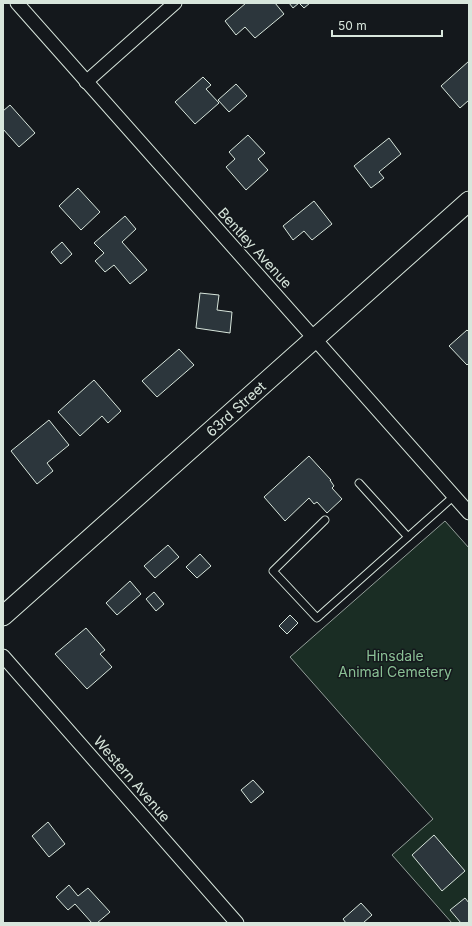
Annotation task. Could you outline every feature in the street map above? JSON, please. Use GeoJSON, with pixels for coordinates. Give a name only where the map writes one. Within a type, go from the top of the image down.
{"type":"FeatureCollection","features":[{"type":"Feature","properties":{"kind":"main road","name":"63rd Street"},"geometry":{"type":"LineString","coordinates":[[3,616],[469,202]]}},
{"type":"Feature","properties":{"kind":"street","name":"Bentley Avenue"},"geometry":{"type":"LineString","coordinates":[[17,3],[469,513]]}},
{"type":"Feature","properties":{"kind":"street"},"geometry":{"type":"LineString","coordinates":[[86,82],[175,3]]}},
{"type":"Feature","properties":{"kind":"street","name":"Western Avenue"},"geometry":{"type":"LineString","coordinates":[[3,656],[237,923]]}},
{"type":"Feature","properties":{"kind":"lane"},"geometry":{"type":"LineString","coordinates":[[359,483],[408,537]]}},
{"type":"Feature","properties":{"kind":"lane"},"geometry":{"type":"LineString","coordinates":[[325,520],[273,571],[317,618],[454,496]]}},
{"type":"Feature","properties":{"kind":"green space","name":"Hinsdale Animal Cemetery"},"geometry":{"type":"Polygon","coordinates":[[[445,521],[469,548],[469,923],[452,923],[392,855],[433,819],[290,657],[445,521]]]}},
{"type":"Feature","properties":{"kind":"building"},"geometry":{"type":"Polygon","coordinates":[[[246,3],[275,3],[284,14],[255,38],[245,27],[236,35],[225,21],[246,3]]]}},
{"type":"Feature","properties":{"kind":"building"},"geometry":{"type":"Polygon","coordinates":[[[289,3],[299,3],[293,8],[289,3]]]}},
{"type":"Feature","properties":{"kind":"building"},"geometry":{"type":"Polygon","coordinates":[[[299,3],[310,3],[304,8],[299,3]]]}},
{"type":"Feature","properties":{"kind":"building"},"geometry":{"type":"Polygon","coordinates":[[[469,61],[469,100],[460,108],[441,86],[469,61]]]}},
{"type":"Feature","properties":{"kind":"building"},"geometry":{"type":"Polygon","coordinates":[[[203,77],[211,85],[206,89],[219,103],[195,124],[175,102],[203,77]]]}},
{"type":"Feature","properties":{"kind":"building"},"geometry":{"type":"Polygon","coordinates":[[[236,84],[247,96],[229,112],[218,100],[236,84]]]}},
{"type":"Feature","properties":{"kind":"building"},"geometry":{"type":"Polygon","coordinates":[[[10,105],[35,133],[19,147],[3,129],[3,111],[10,105]]]}},
{"type":"Feature","properties":{"kind":"building"},"geometry":{"type":"Polygon","coordinates":[[[248,135],[265,153],[258,159],[268,170],[246,190],[226,167],[235,159],[229,152],[248,135]]]}},
{"type":"Feature","properties":{"kind":"building"},"geometry":{"type":"Polygon","coordinates":[[[389,138],[401,154],[379,172],[384,178],[371,188],[354,166],[389,138]]]}},
{"type":"Feature","properties":{"kind":"building"},"geometry":{"type":"Polygon","coordinates":[[[78,188],[100,212],[81,230],[59,206],[78,188]]]}},
{"type":"Feature","properties":{"kind":"building"},"geometry":{"type":"Polygon","coordinates":[[[314,201],[332,224],[312,240],[304,231],[293,240],[283,226],[314,201]]]}},
{"type":"Feature","properties":{"kind":"building"},"geometry":{"type":"Polygon","coordinates":[[[125,216],[136,229],[122,242],[147,270],[130,284],[114,265],[105,272],[95,261],[104,253],[94,243],[125,216]]]}},
{"type":"Feature","properties":{"kind":"building"},"geometry":{"type":"Polygon","coordinates":[[[62,242],[72,254],[61,264],[51,252],[62,242]]]}},
{"type":"Feature","properties":{"kind":"building"},"geometry":{"type":"Polygon","coordinates":[[[200,293],[219,295],[217,310],[232,312],[230,333],[196,328],[200,293]]]}},
{"type":"Feature","properties":{"kind":"building"},"geometry":{"type":"Polygon","coordinates":[[[467,330],[469,332],[469,363],[467,365],[449,346],[467,330]]]}},
{"type":"Feature","properties":{"kind":"building"},"geometry":{"type":"Polygon","coordinates":[[[179,349],[194,365],[157,397],[142,381],[179,349]]]}},
{"type":"Feature","properties":{"kind":"building"},"geometry":{"type":"Polygon","coordinates":[[[94,380],[121,411],[108,423],[102,416],[80,436],[58,412],[94,380]]]}},
{"type":"Feature","properties":{"kind":"building"},"geometry":{"type":"Polygon","coordinates":[[[49,420],[69,445],[47,463],[53,471],[37,484],[11,451],[49,420]]]}},
{"type":"Feature","properties":{"kind":"building"},"geometry":{"type":"Polygon","coordinates":[[[309,456],[331,480],[334,486],[332,488],[342,499],[327,513],[317,502],[314,504],[309,498],[285,521],[264,497],[309,456]]]}},
{"type":"Feature","properties":{"kind":"building"},"geometry":{"type":"Polygon","coordinates":[[[168,545],[179,557],[155,578],[144,566],[168,545]]]}},
{"type":"Feature","properties":{"kind":"building"},"geometry":{"type":"Polygon","coordinates":[[[200,554],[211,566],[197,578],[186,567],[200,554]]]}},
{"type":"Feature","properties":{"kind":"building"},"geometry":{"type":"Polygon","coordinates":[[[130,581],[141,594],[117,615],[106,603],[130,581]]]}},
{"type":"Feature","properties":{"kind":"building"},"geometry":{"type":"Polygon","coordinates":[[[154,592],[164,604],[156,611],[146,599],[154,592]]]}},
{"type":"Feature","properties":{"kind":"building"},"geometry":{"type":"Polygon","coordinates":[[[290,615],[298,623],[287,634],[279,626],[290,615]]]}},
{"type":"Feature","properties":{"kind":"building"},"geometry":{"type":"Polygon","coordinates":[[[86,628],[105,650],[100,654],[112,667],[87,689],[55,654],[86,628]]]}},
{"type":"Feature","properties":{"kind":"building"},"geometry":{"type":"Polygon","coordinates":[[[253,780],[264,792],[251,803],[241,790],[253,780]]]}},
{"type":"Feature","properties":{"kind":"building"},"geometry":{"type":"Polygon","coordinates":[[[48,822],[65,844],[49,857],[32,836],[48,822]]]}},
{"type":"Feature","properties":{"kind":"building"},"geometry":{"type":"Polygon","coordinates":[[[434,835],[465,871],[442,891],[412,855],[434,835]]]}},
{"type":"Feature","properties":{"kind":"building"},"geometry":{"type":"Polygon","coordinates":[[[69,885],[78,896],[88,888],[110,912],[97,923],[92,923],[75,904],[68,910],[56,897],[69,885]]]}},
{"type":"Feature","properties":{"kind":"building"},"geometry":{"type":"Polygon","coordinates":[[[465,898],[469,903],[469,923],[461,923],[450,910],[465,898]]]}},
{"type":"Feature","properties":{"kind":"building"},"geometry":{"type":"Polygon","coordinates":[[[361,903],[372,915],[363,923],[346,923],[343,919],[361,903]]]}}]}
